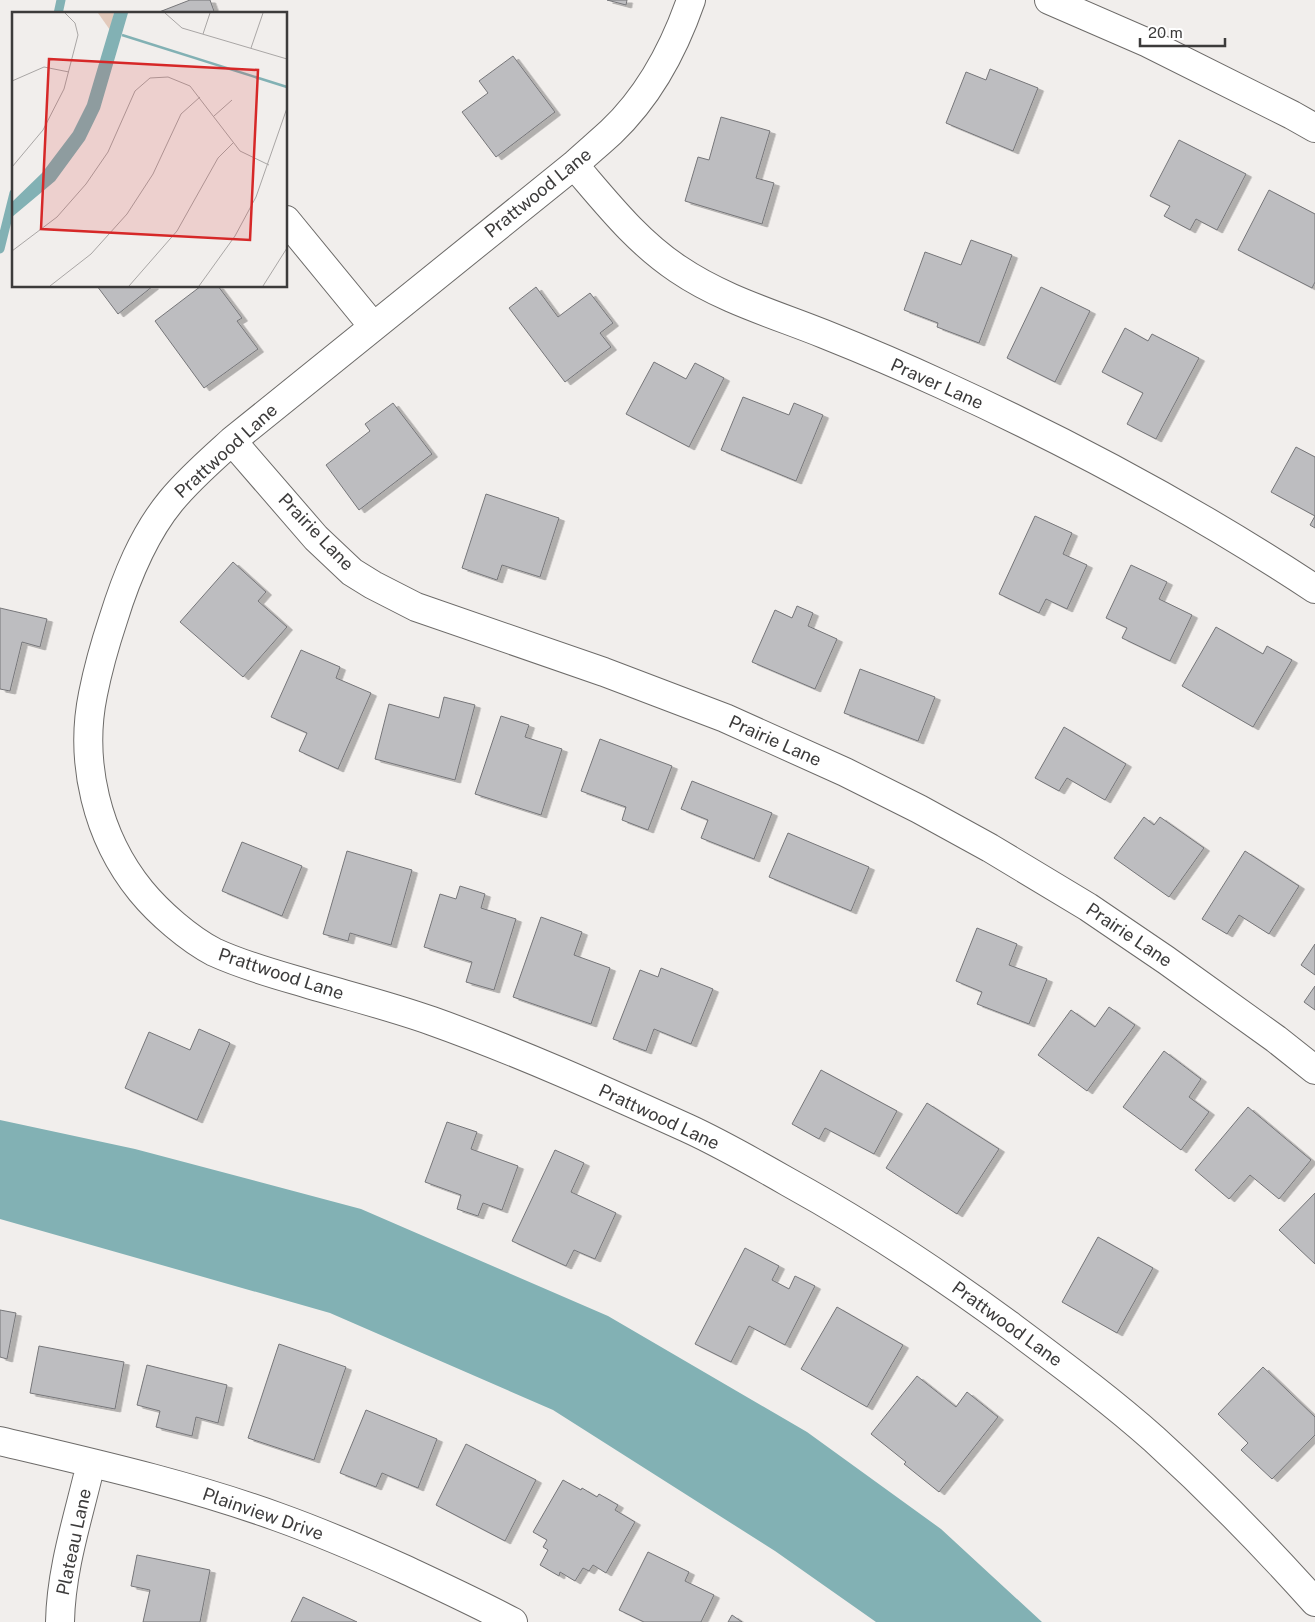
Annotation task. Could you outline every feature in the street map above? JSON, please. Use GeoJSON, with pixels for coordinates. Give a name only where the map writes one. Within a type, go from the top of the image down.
{"type":"FeatureCollection","features":[{"type":"Feature","properties":{"kind":"street","name":"Prattwood Lane"},"geometry":{"type":"LineString","coordinates":[[691,0],[677,37],[647,90],[612,131],[574,165],[232,440],[187,482],[169,502],[154,526],[126,580],[106,640],[92,697],[89,731],[92,785],[106,832],[122,864],[142,893],[170,921],[210,950],[251,967],[430,1020],[546,1066],[693,1131],[832,1206],[954,1285],[1081,1379],[1152,1438],[1220,1502],[1315,1602]]}},
{"type":"Feature","properties":{"kind":"street"},"geometry":{"type":"LineString","coordinates":[[1049,0],[1148,43],[1315,128]]}},
{"type":"Feature","properties":{"kind":"street","name":"Praver Lane"},"geometry":{"type":"LineString","coordinates":[[574,165],[637,237],[676,268],[697,281],[740,302],[826,334],[943,385],[1057,440],[1169,499],[1315,589]]}},
{"type":"Feature","properties":{"kind":"street"},"geometry":{"type":"LineString","coordinates":[[288,222],[373,326]]}},
{"type":"Feature","properties":{"kind":"street","name":"Prairie Lane"},"geometry":{"type":"LineString","coordinates":[[232,440],[316,538],[352,572],[373,585],[416,607],[604,672],[725,718],[845,772],[920,809],[990,848],[1088,907],[1276,1039],[1315,1070]]}},
{"type":"Feature","properties":{"kind":"street","name":"Plainview Drive"},"geometry":{"type":"LineString","coordinates":[[0,1441],[92,1463],[222,1499],[286,1520],[377,1557],[475,1602],[512,1622]]}},
{"type":"Feature","properties":{"kind":"street","name":"Plateau Lane"},"geometry":{"type":"LineString","coordinates":[[60,1622],[66,1566],[92,1463]]}},
{"type":"Feature","properties":{"kind":"water"},"geometry":{"type":"Polygon","coordinates":[[[0,1120],[135,1149],[361,1209],[608,1316],[807,1432],[941,1529],[1042,1622],[876,1622],[775,1551],[553,1410],[330,1313],[0,1219],[0,1120]]]}},
{"type":"Feature","properties":{"kind":"building"},"geometry":{"type":"Polygon","coordinates":[[[190,0],[210,0],[214,12],[159,12],[190,0]]]}},
{"type":"Feature","properties":{"kind":"building"},"geometry":{"type":"Polygon","coordinates":[[[607,0],[627,0],[626,5],[607,0]]]}},
{"type":"Feature","properties":{"kind":"building"},"geometry":{"type":"Polygon","coordinates":[[[513,56],[555,112],[496,157],[462,112],[488,93],[479,81],[513,56]]]}},
{"type":"Feature","properties":{"kind":"building"},"geometry":{"type":"Polygon","coordinates":[[[990,69],[1038,88],[1013,151],[946,123],[966,72],[986,80],[990,69]]]}},
{"type":"Feature","properties":{"kind":"building"},"geometry":{"type":"Polygon","coordinates":[[[721,117],[770,131],[756,178],[774,183],[762,224],[685,201],[698,157],[709,160],[721,117]]]}},
{"type":"Feature","properties":{"kind":"building"},"geometry":{"type":"Polygon","coordinates":[[[1179,140],[1246,174],[1217,230],[1196,219],[1190,230],[1164,216],[1170,206],[1150,196],[1179,140]]]}},
{"type":"Feature","properties":{"kind":"building"},"geometry":{"type":"Polygon","coordinates":[[[1269,190],[1315,214],[1315,282],[1312,288],[1238,250],[1269,190]]]}},
{"type":"Feature","properties":{"kind":"building"},"geometry":{"type":"Polygon","coordinates":[[[971,240],[1012,255],[979,343],[937,327],[938,323],[904,310],[925,252],[961,265],[971,240]]]}},
{"type":"Feature","properties":{"kind":"building"},"geometry":{"type":"Polygon","coordinates":[[[536,287],[558,317],[590,293],[613,323],[600,333],[611,347],[565,382],[509,308],[536,287]]]}},
{"type":"Feature","properties":{"kind":"building"},"geometry":{"type":"Polygon","coordinates":[[[1041,287],[1090,311],[1055,382],[1007,358],[1041,287]]]}},
{"type":"Feature","properties":{"kind":"building"},"geometry":{"type":"Polygon","coordinates":[[[98,288],[150,288],[118,314],[98,288]]]}},
{"type":"Feature","properties":{"kind":"building"},"geometry":{"type":"Polygon","coordinates":[[[198,288],[220,288],[242,318],[237,321],[258,349],[204,388],[155,321],[198,288]]]}},
{"type":"Feature","properties":{"kind":"building"},"geometry":{"type":"Polygon","coordinates":[[[1125,328],[1148,341],[1152,334],[1199,358],[1156,439],[1127,424],[1143,393],[1102,372],[1125,328]]]}},
{"type":"Feature","properties":{"kind":"building"},"geometry":{"type":"Polygon","coordinates":[[[654,362],[686,379],[695,363],[724,378],[689,447],[626,414],[654,362]]]}},
{"type":"Feature","properties":{"kind":"building"},"geometry":{"type":"Polygon","coordinates":[[[743,397],[789,415],[794,403],[823,415],[796,481],[721,450],[743,397]]]}},
{"type":"Feature","properties":{"kind":"building"},"geometry":{"type":"Polygon","coordinates":[[[393,403],[432,454],[359,510],[326,465],[370,431],[365,424],[393,403]]]}},
{"type":"Feature","properties":{"kind":"building"},"geometry":{"type":"Polygon","coordinates":[[[1296,447],[1315,457],[1315,516],[1271,492],[1296,447]]]}},
{"type":"Feature","properties":{"kind":"building"},"geometry":{"type":"Polygon","coordinates":[[[486,494],[559,518],[540,577],[502,565],[497,580],[462,568],[486,494]]]}},
{"type":"Feature","properties":{"kind":"building"},"geometry":{"type":"Polygon","coordinates":[[[1035,516],[1072,533],[1063,554],[1087,565],[1067,609],[1046,599],[1039,613],[999,594],[1035,516]]]}},
{"type":"Feature","properties":{"kind":"building"},"geometry":{"type":"Polygon","coordinates":[[[1315,516],[1315,528],[1310,525],[1315,516]]]}},
{"type":"Feature","properties":{"kind":"building"},"geometry":{"type":"Polygon","coordinates":[[[233,562],[266,592],[258,601],[287,627],[243,677],[180,622],[233,562]]]}},
{"type":"Feature","properties":{"kind":"building"},"geometry":{"type":"Polygon","coordinates":[[[1131,565],[1167,582],[1159,599],[1192,615],[1170,661],[1122,638],[1127,628],[1106,618],[1131,565]]]}},
{"type":"Feature","properties":{"kind":"building"},"geometry":{"type":"Polygon","coordinates":[[[797,606],[813,613],[808,626],[837,639],[815,689],[752,662],[775,610],[792,618],[797,606]]]}},
{"type":"Feature","properties":{"kind":"building"},"geometry":{"type":"Polygon","coordinates":[[[0,608],[47,619],[40,647],[22,642],[10,691],[0,689],[0,608]]]}},
{"type":"Feature","properties":{"kind":"building"},"geometry":{"type":"Polygon","coordinates":[[[1216,627],[1263,654],[1267,646],[1292,660],[1253,727],[1182,686],[1216,627]]]}},
{"type":"Feature","properties":{"kind":"building"},"geometry":{"type":"Polygon","coordinates":[[[301,650],[340,667],[336,678],[371,693],[338,769],[299,751],[307,733],[271,717],[301,650]]]}},
{"type":"Feature","properties":{"kind":"building"},"geometry":{"type":"Polygon","coordinates":[[[860,669],[935,697],[918,741],[844,713],[860,669]]]}},
{"type":"Feature","properties":{"kind":"building"},"geometry":{"type":"Polygon","coordinates":[[[444,697],[475,705],[455,780],[375,759],[389,704],[439,718],[444,697]]]}},
{"type":"Feature","properties":{"kind":"building"},"geometry":{"type":"Polygon","coordinates":[[[501,716],[529,725],[525,737],[562,749],[541,815],[475,794],[501,716]]]}},
{"type":"Feature","properties":{"kind":"building"},"geometry":{"type":"Polygon","coordinates":[[[1064,727],[1126,764],[1105,800],[1067,778],[1059,791],[1035,778],[1064,727]]]}},
{"type":"Feature","properties":{"kind":"building"},"geometry":{"type":"Polygon","coordinates":[[[600,739],[672,766],[648,830],[622,820],[626,807],[581,791],[600,739]]]}},
{"type":"Feature","properties":{"kind":"building"},"geometry":{"type":"Polygon","coordinates":[[[692,781],[772,813],[754,859],[701,838],[708,820],[681,809],[692,781]]]}},
{"type":"Feature","properties":{"kind":"building"},"geometry":{"type":"Polygon","coordinates":[[[1144,817],[1154,825],[1160,817],[1204,848],[1169,897],[1114,858],[1144,817]]]}},
{"type":"Feature","properties":{"kind":"building"},"geometry":{"type":"Polygon","coordinates":[[[788,833],[869,867],[851,911],[769,877],[788,833]]]}},
{"type":"Feature","properties":{"kind":"building"},"geometry":{"type":"Polygon","coordinates":[[[242,842],[302,866],[282,916],[222,891],[242,842]]]}},
{"type":"Feature","properties":{"kind":"building"},"geometry":{"type":"Polygon","coordinates":[[[347,851],[412,870],[391,945],[350,933],[348,941],[323,934],[347,851]]]}},
{"type":"Feature","properties":{"kind":"building"},"geometry":{"type":"Polygon","coordinates":[[[1245,851],[1299,886],[1269,934],[1239,915],[1227,934],[1202,919],[1245,851]]]}},
{"type":"Feature","properties":{"kind":"building"},"geometry":{"type":"Polygon","coordinates":[[[460,886],[485,894],[481,908],[516,919],[494,990],[466,982],[472,962],[424,947],[440,894],[456,899],[460,886]]]}},
{"type":"Feature","properties":{"kind":"building"},"geometry":{"type":"Polygon","coordinates":[[[541,917],[582,932],[574,955],[610,968],[591,1024],[513,997],[541,917]]]}},
{"type":"Feature","properties":{"kind":"building"},"geometry":{"type":"Polygon","coordinates":[[[977,928],[1017,944],[1009,965],[1047,979],[1029,1024],[977,1004],[982,992],[956,981],[977,928]]]}},
{"type":"Feature","properties":{"kind":"building"},"geometry":{"type":"Polygon","coordinates":[[[1315,944],[1315,975],[1301,965],[1315,944]]]}},
{"type":"Feature","properties":{"kind":"building"},"geometry":{"type":"Polygon","coordinates":[[[661,968],[713,989],[691,1044],[654,1029],[646,1051],[613,1039],[640,970],[658,977],[661,968]]]}},
{"type":"Feature","properties":{"kind":"building"},"geometry":{"type":"Polygon","coordinates":[[[1315,986],[1315,1010],[1304,1002],[1315,986]]]}},
{"type":"Feature","properties":{"kind":"building"},"geometry":{"type":"Polygon","coordinates":[[[1109,1007],[1135,1025],[1087,1091],[1038,1055],[1071,1010],[1095,1027],[1109,1007]]]}},
{"type":"Feature","properties":{"kind":"building"},"geometry":{"type":"Polygon","coordinates":[[[199,1029],[230,1043],[197,1120],[125,1088],[149,1032],[190,1050],[199,1029]]]}},
{"type":"Feature","properties":{"kind":"building"},"geometry":{"type":"Polygon","coordinates":[[[1164,1051],[1201,1079],[1189,1097],[1209,1112],[1181,1150],[1123,1107],[1164,1051]]]}},
{"type":"Feature","properties":{"kind":"building"},"geometry":{"type":"Polygon","coordinates":[[[821,1070],[897,1111],[874,1154],[825,1128],[819,1139],[792,1124],[821,1070]]]}},
{"type":"Feature","properties":{"kind":"building"},"geometry":{"type":"Polygon","coordinates":[[[927,1103],[999,1149],[957,1214],[886,1168],[927,1103]]]}},
{"type":"Feature","properties":{"kind":"building"},"geometry":{"type":"Polygon","coordinates":[[[1248,1107],[1311,1160],[1279,1199],[1250,1175],[1229,1199],[1195,1170],[1248,1107]]]}},
{"type":"Feature","properties":{"kind":"building"},"geometry":{"type":"Polygon","coordinates":[[[447,1122],[477,1132],[471,1149],[518,1166],[502,1210],[483,1203],[478,1216],[457,1209],[461,1195],[425,1182],[447,1122]]]}},
{"type":"Feature","properties":{"kind":"building"},"geometry":{"type":"Polygon","coordinates":[[[555,1150],[584,1163],[571,1192],[616,1213],[595,1259],[574,1250],[566,1266],[512,1241],[555,1150]]]}},
{"type":"Feature","properties":{"kind":"building"},"geometry":{"type":"Polygon","coordinates":[[[1315,1193],[1315,1264],[1279,1230],[1315,1193]]]}},
{"type":"Feature","properties":{"kind":"building"},"geometry":{"type":"Polygon","coordinates":[[[1098,1237],[1153,1268],[1117,1333],[1062,1302],[1098,1237]]]}},
{"type":"Feature","properties":{"kind":"building"},"geometry":{"type":"Polygon","coordinates":[[[745,1248],[779,1266],[772,1280],[789,1289],[795,1276],[815,1286],[785,1345],[749,1326],[731,1362],[695,1344],[745,1248]]]}},
{"type":"Feature","properties":{"kind":"building"},"geometry":{"type":"Polygon","coordinates":[[[837,1307],[903,1345],[867,1407],[801,1369],[837,1307]]]}},
{"type":"Feature","properties":{"kind":"building"},"geometry":{"type":"Polygon","coordinates":[[[0,1310],[16,1313],[7,1359],[0,1357],[0,1310]]]}},
{"type":"Feature","properties":{"kind":"building"},"geometry":{"type":"Polygon","coordinates":[[[279,1344],[346,1367],[314,1460],[248,1438],[279,1344]]]}},
{"type":"Feature","properties":{"kind":"building"},"geometry":{"type":"Polygon","coordinates":[[[39,1346],[124,1362],[115,1409],[30,1393],[39,1346]]]}},
{"type":"Feature","properties":{"kind":"building"},"geometry":{"type":"Polygon","coordinates":[[[147,1365],[227,1385],[218,1423],[196,1417],[192,1436],[156,1427],[160,1411],[137,1405],[147,1365]]]}},
{"type":"Feature","properties":{"kind":"building"},"geometry":{"type":"Polygon","coordinates":[[[1263,1367],[1315,1417],[1315,1435],[1272,1479],[1241,1450],[1248,1443],[1218,1414],[1263,1367]]]}},
{"type":"Feature","properties":{"kind":"building"},"geometry":{"type":"Polygon","coordinates":[[[917,1376],[956,1407],[967,1392],[998,1417],[939,1492],[871,1434],[917,1376]]]}},
{"type":"Feature","properties":{"kind":"building"},"geometry":{"type":"Polygon","coordinates":[[[366,1410],[437,1439],[418,1488],[382,1473],[376,1487],[340,1473],[366,1410]]]}},
{"type":"Feature","properties":{"kind":"building"},"geometry":{"type":"Polygon","coordinates":[[[466,1444],[536,1480],[505,1541],[436,1505],[466,1444]]]}},
{"type":"Feature","properties":{"kind":"building"},"geometry":{"type":"Polygon","coordinates":[[[563,1480],[597,1497],[599,1494],[618,1505],[615,1510],[635,1522],[606,1573],[593,1565],[589,1571],[583,1568],[575,1581],[560,1572],[559,1576],[540,1565],[548,1550],[543,1547],[547,1540],[533,1532],[563,1480]]]}},
{"type":"Feature","properties":{"kind":"building"},"geometry":{"type":"Polygon","coordinates":[[[648,1552],[689,1572],[685,1581],[714,1595],[701,1622],[644,1622],[619,1610],[648,1552]]]}},
{"type":"Feature","properties":{"kind":"building"},"geometry":{"type":"Polygon","coordinates":[[[137,1555],[210,1570],[200,1622],[143,1622],[150,1590],[131,1586],[137,1555]]]}},
{"type":"Feature","properties":{"kind":"building"},"geometry":{"type":"Polygon","coordinates":[[[303,1597],[357,1622],[291,1622],[303,1597]]]}},
{"type":"Feature","properties":{"kind":"building"},"geometry":{"type":"Polygon","coordinates":[[[732,1615],[742,1622],[728,1622],[732,1615]]]}},
{"type":"Feature","properties":{"kind":"waterway"},"geometry":{"type":"LineString","coordinates":[[58,12],[61,0]]}},
{"type":"Feature","properties":{"kind":"waterway"},"geometry":{"type":"LineString","coordinates":[[0,249],[12,201]]}}]}
